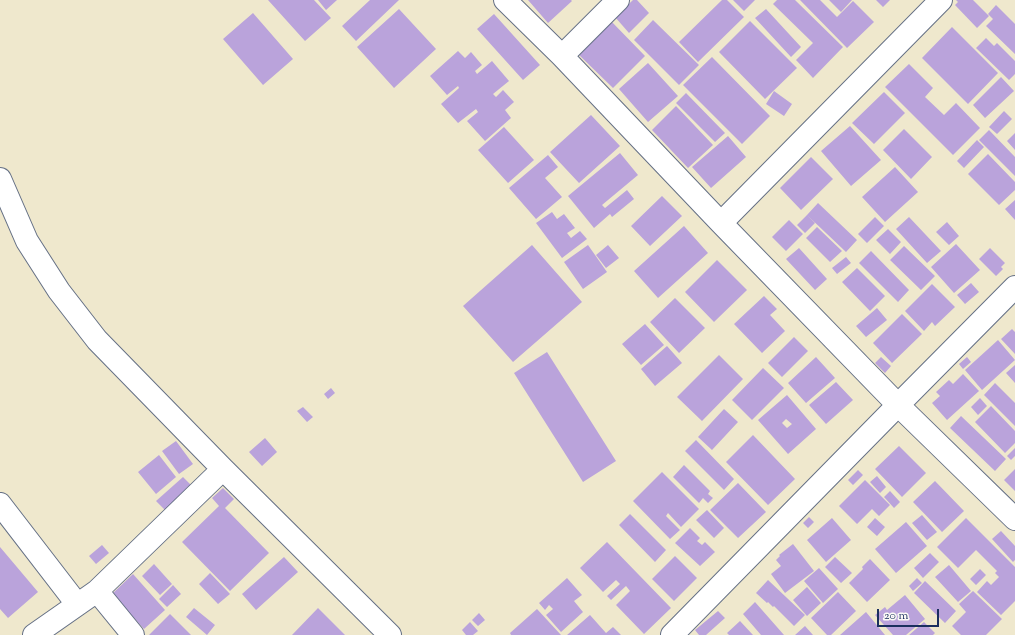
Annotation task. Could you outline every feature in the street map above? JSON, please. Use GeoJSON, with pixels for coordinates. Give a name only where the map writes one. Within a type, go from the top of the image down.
{"type":"FeatureCollection","features":[{"type":"Feature","properties":{"kind":"street"},"geometry":{"type":"LineString","coordinates":[[505,0],[562,56],[721,223],[898,405],[1015,519]]}},
{"type":"Feature","properties":{"kind":"street"},"geometry":{"type":"LineString","coordinates":[[562,56],[618,0]]}},
{"type":"Feature","properties":{"kind":"street"},"geometry":{"type":"LineString","coordinates":[[721,223],[941,0]]}},
{"type":"Feature","properties":{"kind":"street"},"geometry":{"type":"LineString","coordinates":[[0,179],[27,240],[59,291],[97,340],[223,469],[390,635]]}},
{"type":"Feature","properties":{"kind":"street"},"geometry":{"type":"LineString","coordinates":[[672,635],[1015,287]]}},
{"type":"Feature","properties":{"kind":"street"},"geometry":{"type":"LineString","coordinates":[[34,635],[97,591],[223,469]]}},
{"type":"Feature","properties":{"kind":"street"},"geometry":{"type":"LineString","coordinates":[[0,504],[77,604]]}},
{"type":"Feature","properties":{"kind":"street"},"geometry":{"type":"LineString","coordinates":[[97,591],[133,635]]}},
{"type":"Feature","properties":{"kind":"building"},"geometry":{"type":"Polygon","coordinates":[[[268,0],[314,0],[331,18],[305,41],[268,0]]]}},
{"type":"Feature","properties":{"kind":"building"},"geometry":{"type":"Polygon","coordinates":[[[318,0],[337,0],[326,10],[318,0]]]}},
{"type":"Feature","properties":{"kind":"building"},"geometry":{"type":"Polygon","coordinates":[[[370,0],[399,0],[356,41],[342,26],[370,0]]]}},
{"type":"Feature","properties":{"kind":"building"},"geometry":{"type":"Polygon","coordinates":[[[528,0],[571,0],[572,1],[548,23],[528,0]]]}},
{"type":"Feature","properties":{"kind":"building"},"geometry":{"type":"Polygon","coordinates":[[[633,0],[637,0],[649,13],[629,33],[615,17],[633,0]]]}},
{"type":"Feature","properties":{"kind":"building"},"geometry":{"type":"Polygon","coordinates":[[[722,0],[727,0],[744,17],[698,62],[679,42],[722,0]]]}},
{"type":"Feature","properties":{"kind":"building"},"geometry":{"type":"Polygon","coordinates":[[[733,0],[755,0],[744,11],[733,0]]]}},
{"type":"Feature","properties":{"kind":"building"},"geometry":{"type":"Polygon","coordinates":[[[777,0],[795,0],[843,47],[813,78],[796,60],[813,43],[773,4],[777,0]]]}},
{"type":"Feature","properties":{"kind":"building"},"geometry":{"type":"Polygon","coordinates":[[[800,0],[820,0],[837,17],[853,1],[874,22],[847,48],[800,0]]]}},
{"type":"Feature","properties":{"kind":"building"},"geometry":{"type":"Polygon","coordinates":[[[829,0],[852,0],[841,12],[829,0]]]}},
{"type":"Feature","properties":{"kind":"building"},"geometry":{"type":"Polygon","coordinates":[[[876,0],[890,0],[883,7],[876,0]]]}},
{"type":"Feature","properties":{"kind":"building"},"geometry":{"type":"Polygon","coordinates":[[[956,0],[973,0],[989,16],[977,28],[955,5],[958,2],[956,0]]]}},
{"type":"Feature","properties":{"kind":"building"},"geometry":{"type":"Polygon","coordinates":[[[996,5],[1015,24],[1015,54],[986,26],[993,19],[988,14],[996,5]]]}},
{"type":"Feature","properties":{"kind":"building"},"geometry":{"type":"Polygon","coordinates":[[[399,9],[436,49],[394,88],[357,47],[399,9]]]}},
{"type":"Feature","properties":{"kind":"building"},"geometry":{"type":"Polygon","coordinates":[[[766,9],[801,47],[791,57],[755,18],[766,9]]]}},
{"type":"Feature","properties":{"kind":"building"},"geometry":{"type":"Polygon","coordinates":[[[253,13],[293,59],[263,85],[223,39],[253,13]]]}},
{"type":"Feature","properties":{"kind":"building"},"geometry":{"type":"Polygon","coordinates":[[[494,14],[540,65],[523,80],[477,29],[494,14]]]}},
{"type":"Feature","properties":{"kind":"building"},"geometry":{"type":"Polygon","coordinates":[[[610,20],[645,56],[613,88],[577,53],[610,20]]]}},
{"type":"Feature","properties":{"kind":"building"},"geometry":{"type":"Polygon","coordinates":[[[653,20],[699,65],[679,85],[634,40],[653,20]]]}},
{"type":"Feature","properties":{"kind":"building"},"geometry":{"type":"Polygon","coordinates":[[[750,21],[797,68],[765,99],[719,52],[750,21]]]}},
{"type":"Feature","properties":{"kind":"building"},"geometry":{"type":"Polygon","coordinates":[[[952,27],[998,73],[968,104],[922,58],[952,27]]]}},
{"type":"Feature","properties":{"kind":"building"},"geometry":{"type":"Polygon","coordinates":[[[986,38],[994,46],[997,43],[1015,61],[1015,74],[1009,80],[976,48],[986,38]]]}},
{"type":"Feature","properties":{"kind":"building"},"geometry":{"type":"Polygon","coordinates":[[[458,51],[465,58],[471,52],[482,65],[475,71],[477,74],[492,61],[509,81],[493,94],[496,97],[503,90],[514,102],[505,110],[511,118],[485,141],[467,121],[478,112],[476,109],[458,123],[441,104],[459,88],[458,86],[447,95],[430,76],[458,51]]]}},
{"type":"Feature","properties":{"kind":"building"},"geometry":{"type":"Polygon","coordinates":[[[712,57],[770,116],[742,144],[683,85],[712,57]]]}},
{"type":"Feature","properties":{"kind":"building"},"geometry":{"type":"Polygon","coordinates":[[[648,63],[678,96],[648,122],[619,89],[648,63]]]}},
{"type":"Feature","properties":{"kind":"building"},"geometry":{"type":"Polygon","coordinates":[[[909,64],[933,88],[925,97],[944,115],[956,103],[980,128],[953,155],[885,87],[909,64]]]}},
{"type":"Feature","properties":{"kind":"building"},"geometry":{"type":"Polygon","coordinates":[[[1001,77],[1014,91],[985,118],[973,105],[1001,77]]]}},
{"type":"Feature","properties":{"kind":"building"},"geometry":{"type":"Polygon","coordinates":[[[774,91],[792,104],[784,116],[766,104],[774,91]]]}},
{"type":"Feature","properties":{"kind":"building"},"geometry":{"type":"Polygon","coordinates":[[[884,92],[905,113],[874,144],[852,123],[884,92]]]}},
{"type":"Feature","properties":{"kind":"building"},"geometry":{"type":"Polygon","coordinates":[[[686,93],[725,133],[715,142],[676,103],[686,93]]]}},
{"type":"Feature","properties":{"kind":"building"},"geometry":{"type":"Polygon","coordinates":[[[676,106],[713,145],[688,168],[652,130],[676,106]]]}},
{"type":"Feature","properties":{"kind":"building"},"geometry":{"type":"Polygon","coordinates":[[[1004,111],[1012,119],[997,134],[989,127],[1004,111]]]}},
{"type":"Feature","properties":{"kind":"building"},"geometry":{"type":"Polygon","coordinates":[[[591,115],[620,146],[579,183],[550,152],[591,115]]]}},
{"type":"Feature","properties":{"kind":"building"},"geometry":{"type":"Polygon","coordinates":[[[850,126],[881,160],[851,186],[821,151],[850,126]]]}},
{"type":"Feature","properties":{"kind":"building"},"geometry":{"type":"Polygon","coordinates":[[[504,127],[534,160],[508,183],[478,150],[504,127]]]}},
{"type":"Feature","properties":{"kind":"building"},"geometry":{"type":"Polygon","coordinates":[[[904,129],[932,157],[911,179],[883,150],[904,129]]]}},
{"type":"Feature","properties":{"kind":"building"},"geometry":{"type":"Polygon","coordinates":[[[989,130],[1015,157],[1015,176],[979,140],[989,130]]]}},
{"type":"Feature","properties":{"kind":"building"},"geometry":{"type":"Polygon","coordinates":[[[1015,133],[1015,150],[1007,141],[1015,133]]]}},
{"type":"Feature","properties":{"kind":"building"},"geometry":{"type":"Polygon","coordinates":[[[728,136],[746,157],[711,188],[692,167],[728,136]]]}},
{"type":"Feature","properties":{"kind":"building"},"geometry":{"type":"Polygon","coordinates":[[[977,140],[984,147],[964,168],[957,161],[977,140]]]}},
{"type":"Feature","properties":{"kind":"building"},"geometry":{"type":"Polygon","coordinates":[[[620,153],[638,175],[602,205],[605,208],[627,190],[634,199],[612,217],[610,214],[594,228],[568,196],[620,153]]]}},
{"type":"Feature","properties":{"kind":"building"},"geometry":{"type":"Polygon","coordinates":[[[988,154],[1015,182],[1015,190],[999,205],[968,174],[988,154]]]}},
{"type":"Feature","properties":{"kind":"building"},"geometry":{"type":"Polygon","coordinates":[[[548,155],[558,167],[545,178],[562,197],[536,219],[509,188],[548,155]]]}},
{"type":"Feature","properties":{"kind":"building"},"geometry":{"type":"Polygon","coordinates":[[[811,157],[833,179],[801,210],[780,188],[811,157]]]}},
{"type":"Feature","properties":{"kind":"building"},"geometry":{"type":"Polygon","coordinates":[[[895,167],[918,192],[885,222],[862,197],[895,167]]]}},
{"type":"Feature","properties":{"kind":"building"},"geometry":{"type":"Polygon","coordinates":[[[662,196],[682,216],[650,246],[631,226],[662,196]]]}},
{"type":"Feature","properties":{"kind":"building"},"geometry":{"type":"Polygon","coordinates":[[[1015,200],[1015,220],[1005,209],[1015,200]]]}},
{"type":"Feature","properties":{"kind":"building"},"geometry":{"type":"Polygon","coordinates":[[[818,203],[857,240],[846,252],[807,215],[818,203]]]}},
{"type":"Feature","properties":{"kind":"building"},"geometry":{"type":"Polygon","coordinates":[[[552,212],[557,219],[564,214],[575,228],[567,233],[571,238],[580,231],[587,239],[562,258],[536,223],[552,212]]]}},
{"type":"Feature","properties":{"kind":"building"},"geometry":{"type":"Polygon","coordinates":[[[807,215],[815,223],[805,233],[797,225],[807,215]]]}},
{"type":"Feature","properties":{"kind":"building"},"geometry":{"type":"Polygon","coordinates":[[[875,217],[884,226],[867,243],[858,234],[875,217]]]}},
{"type":"Feature","properties":{"kind":"building"},"geometry":{"type":"Polygon","coordinates":[[[909,217],[941,251],[927,263],[896,229],[909,217]]]}},
{"type":"Feature","properties":{"kind":"building"},"geometry":{"type":"Polygon","coordinates":[[[789,220],[803,234],[786,251],[772,237],[789,220]]]}},
{"type":"Feature","properties":{"kind":"building"},"geometry":{"type":"Polygon","coordinates":[[[947,222],[959,236],[949,245],[936,232],[947,222]]]}},
{"type":"Feature","properties":{"kind":"building"},"geometry":{"type":"Polygon","coordinates":[[[684,226],[708,253],[658,298],[634,271],[684,226]]]}},
{"type":"Feature","properties":{"kind":"building"},"geometry":{"type":"Polygon","coordinates":[[[817,227],[842,251],[830,262],[806,238],[817,227]]]}},
{"type":"Feature","properties":{"kind":"building"},"geometry":{"type":"Polygon","coordinates":[[[888,229],[901,242],[890,254],[876,240],[888,229]]]}},
{"type":"Feature","properties":{"kind":"building"},"geometry":{"type":"Polygon","coordinates":[[[956,244],[980,270],[954,293],[931,267],[956,244]]]}},
{"type":"Feature","properties":{"kind":"building"},"geometry":{"type":"Polygon","coordinates":[[[532,245],[582,302],[513,362],[463,306],[532,245]]]}},
{"type":"Feature","properties":{"kind":"building"},"geometry":{"type":"Polygon","coordinates":[[[588,245],[607,272],[583,289],[564,262],[588,245]]]}},
{"type":"Feature","properties":{"kind":"building"},"geometry":{"type":"Polygon","coordinates":[[[608,245],[619,258],[606,268],[596,255],[608,245]]]}},
{"type":"Feature","properties":{"kind":"building"},"geometry":{"type":"Polygon","coordinates":[[[904,246],[935,276],[921,290],[890,260],[904,246]]]}},
{"type":"Feature","properties":{"kind":"building"},"geometry":{"type":"Polygon","coordinates":[[[799,248],[827,279],[815,290],[786,259],[799,248]]]}},
{"type":"Feature","properties":{"kind":"building"},"geometry":{"type":"Polygon","coordinates":[[[990,248],[1005,263],[1001,267],[1003,269],[996,276],[979,259],[990,248]]]}},
{"type":"Feature","properties":{"kind":"building"},"geometry":{"type":"Polygon","coordinates":[[[871,251],[909,290],[898,302],[859,263],[871,251]]]}},
{"type":"Feature","properties":{"kind":"building"},"geometry":{"type":"Polygon","coordinates":[[[846,257],[851,263],[837,274],[832,268],[846,257]]]}},
{"type":"Feature","properties":{"kind":"building"},"geometry":{"type":"Polygon","coordinates":[[[717,260],[747,290],[714,322],[685,292],[717,260]]]}},
{"type":"Feature","properties":{"kind":"building"},"geometry":{"type":"Polygon","coordinates":[[[857,268],[885,296],[870,311],[842,282],[857,268]]]}},
{"type":"Feature","properties":{"kind":"building"},"geometry":{"type":"Polygon","coordinates":[[[971,283],[979,292],[965,304],[957,295],[971,283]]]}},
{"type":"Feature","properties":{"kind":"building"},"geometry":{"type":"Polygon","coordinates":[[[932,284],[955,307],[935,326],[932,322],[924,331],[905,311],[932,284]]]}},
{"type":"Feature","properties":{"kind":"building"},"geometry":{"type":"Polygon","coordinates":[[[764,296],[777,309],[770,315],[785,331],[762,353],[734,324],[764,296]]]}},
{"type":"Feature","properties":{"kind":"building"},"geometry":{"type":"Polygon","coordinates":[[[675,298],[705,328],[679,353],[650,322],[675,298]]]}},
{"type":"Feature","properties":{"kind":"building"},"geometry":{"type":"Polygon","coordinates":[[[877,308],[887,320],[866,337],[856,326],[877,308]]]}},
{"type":"Feature","properties":{"kind":"building"},"geometry":{"type":"Polygon","coordinates":[[[902,314],[922,334],[892,363],[873,343],[902,314]]]}},
{"type":"Feature","properties":{"kind":"building"},"geometry":{"type":"Polygon","coordinates":[[[645,324],[664,345],[641,365],[622,344],[645,324]]]}},
{"type":"Feature","properties":{"kind":"building"},"geometry":{"type":"Polygon","coordinates":[[[1012,329],[1015,332],[1015,354],[1001,339],[1012,329]]]}},
{"type":"Feature","properties":{"kind":"building"},"geometry":{"type":"Polygon","coordinates":[[[794,337],[808,351],[782,377],[768,363],[794,337]]]}},
{"type":"Feature","properties":{"kind":"building"},"geometry":{"type":"Polygon","coordinates":[[[998,340],[1015,360],[982,390],[965,370],[998,340]]]}},
{"type":"Feature","properties":{"kind":"building"},"geometry":{"type":"Polygon","coordinates":[[[667,346],[682,363],[655,386],[641,369],[667,346]]]}},
{"type":"Feature","properties":{"kind":"building"},"geometry":{"type":"Polygon","coordinates":[[[547,352],[616,461],[583,482],[514,373],[547,352]]]}},
{"type":"Feature","properties":{"kind":"building"},"geometry":{"type":"Polygon","coordinates":[[[719,355],[743,379],[702,421],[677,397],[719,355]]]}},
{"type":"Feature","properties":{"kind":"building"},"geometry":{"type":"Polygon","coordinates":[[[816,357],[835,378],[806,403],[788,383],[816,357]]]}},
{"type":"Feature","properties":{"kind":"building"},"geometry":{"type":"Polygon","coordinates":[[[881,357],[891,366],[885,373],[875,363],[881,357]]]}},
{"type":"Feature","properties":{"kind":"building"},"geometry":{"type":"Polygon","coordinates":[[[967,357],[971,362],[963,369],[959,364],[967,357]]]}},
{"type":"Feature","properties":{"kind":"building"},"geometry":{"type":"Polygon","coordinates":[[[1015,365],[1015,383],[1006,373],[1015,365]]]}},
{"type":"Feature","properties":{"kind":"building"},"geometry":{"type":"Polygon","coordinates":[[[763,368],[784,388],[752,420],[732,400],[763,368]]]}},
{"type":"Feature","properties":{"kind":"building"},"geometry":{"type":"Polygon","coordinates":[[[963,374],[979,391],[947,420],[932,403],[940,396],[936,392],[949,380],[953,384],[963,374]]]}},
{"type":"Feature","properties":{"kind":"building"},"geometry":{"type":"Polygon","coordinates":[[[836,382],[853,400],[826,424],[809,405],[836,382]]]}},
{"type":"Feature","properties":{"kind":"building"},"geometry":{"type":"Polygon","coordinates":[[[995,383],[1015,403],[1015,426],[984,395],[995,383]]]}},
{"type":"Feature","properties":{"kind":"building"},"geometry":{"type":"Polygon","coordinates":[[[331,388],[335,393],[328,399],[324,394],[331,388]]]}},
{"type":"Feature","properties":{"kind":"building"},"geometry":{"type":"Polygon","coordinates":[[[787,395],[816,429],[788,454],[758,420],[787,395]],[[786,419],[782,423],[787,428],[792,424],[786,419]]]}},
{"type":"Feature","properties":{"kind":"building"},"geometry":{"type":"Polygon","coordinates":[[[980,398],[987,406],[978,415],[971,407],[980,398]]]}},
{"type":"Feature","properties":{"kind":"building"},"geometry":{"type":"Polygon","coordinates":[[[991,406],[1015,431],[1015,443],[1005,453],[975,422],[991,406]]]}},
{"type":"Feature","properties":{"kind":"building"},"geometry":{"type":"Polygon","coordinates":[[[303,407],[313,417],[307,422],[297,411],[303,407]]]}},
{"type":"Feature","properties":{"kind":"building"},"geometry":{"type":"Polygon","coordinates":[[[724,409],[738,422],[712,450],[698,437],[724,409]]]}},
{"type":"Feature","properties":{"kind":"building"},"geometry":{"type":"Polygon","coordinates":[[[961,416],[1006,459],[995,471],[950,428],[961,416]]]}},
{"type":"Feature","properties":{"kind":"building"},"geometry":{"type":"Polygon","coordinates":[[[753,435],[795,479],[768,505],[726,462],[753,435]]]}},
{"type":"Feature","properties":{"kind":"building"},"geometry":{"type":"Polygon","coordinates":[[[265,438],[277,452],[262,466],[249,452],[265,438]]]}},
{"type":"Feature","properties":{"kind":"building"},"geometry":{"type":"Polygon","coordinates":[[[696,440],[734,479],[724,490],[685,451],[696,440]]]}},
{"type":"Feature","properties":{"kind":"building"},"geometry":{"type":"Polygon","coordinates":[[[176,441],[193,464],[179,474],[162,451],[176,441]]]}},
{"type":"Feature","properties":{"kind":"building"},"geometry":{"type":"Polygon","coordinates":[[[899,446],[926,473],[902,497],[875,469],[899,446]]]}},
{"type":"Feature","properties":{"kind":"building"},"geometry":{"type":"Polygon","coordinates":[[[1015,448],[1015,456],[1011,460],[1007,456],[1015,448]]]}},
{"type":"Feature","properties":{"kind":"building"},"geometry":{"type":"Polygon","coordinates":[[[159,455],[176,477],[156,494],[138,472],[159,455]]]}},
{"type":"Feature","properties":{"kind":"building"},"geometry":{"type":"Polygon","coordinates":[[[684,465],[710,491],[708,494],[713,498],[708,503],[703,498],[699,503],[673,477],[684,465]]]}},
{"type":"Feature","properties":{"kind":"building"},"geometry":{"type":"Polygon","coordinates":[[[1015,469],[1015,491],[1004,480],[1015,469]]]}},
{"type":"Feature","properties":{"kind":"building"},"geometry":{"type":"Polygon","coordinates":[[[858,470],[863,475],[853,485],[848,480],[858,470]]]}},
{"type":"Feature","properties":{"kind":"building"},"geometry":{"type":"Polygon","coordinates":[[[662,472],[699,509],[681,527],[668,513],[666,516],[680,530],[670,539],[633,501],[662,472]]]}},
{"type":"Feature","properties":{"kind":"building"},"geometry":{"type":"Polygon","coordinates":[[[877,476],[886,487],[880,493],[870,482],[877,476]]]}},
{"type":"Feature","properties":{"kind":"building"},"geometry":{"type":"Polygon","coordinates":[[[183,477],[192,486],[165,510],[156,501],[183,477]]]}},
{"type":"Feature","properties":{"kind":"building"},"geometry":{"type":"Polygon","coordinates":[[[865,480],[890,505],[879,516],[872,509],[857,524],[839,506],[865,480]]]}},
{"type":"Feature","properties":{"kind":"building"},"geometry":{"type":"Polygon","coordinates":[[[935,481],[964,511],[942,532],[913,502],[935,481]]]}},
{"type":"Feature","properties":{"kind":"building"},"geometry":{"type":"Polygon","coordinates":[[[738,483],[766,512],[738,538],[710,510],[738,483]]]}},
{"type":"Feature","properties":{"kind":"building"},"geometry":{"type":"Polygon","coordinates":[[[223,488],[234,499],[225,508],[269,553],[230,591],[182,542],[219,506],[212,498],[223,488]]]}},
{"type":"Feature","properties":{"kind":"building"},"geometry":{"type":"Polygon","coordinates":[[[890,491],[900,502],[894,508],[884,497],[890,491]]]}},
{"type":"Feature","properties":{"kind":"building"},"geometry":{"type":"Polygon","coordinates":[[[707,510],[724,528],[714,538],[696,520],[707,510]]]}},
{"type":"Feature","properties":{"kind":"building"},"geometry":{"type":"Polygon","coordinates":[[[630,514],[666,550],[655,562],[619,525],[630,514]]]}},
{"type":"Feature","properties":{"kind":"building"},"geometry":{"type":"Polygon","coordinates":[[[922,515],[937,532],[927,540],[912,523],[922,515]]]}},
{"type":"Feature","properties":{"kind":"building"},"geometry":{"type":"Polygon","coordinates":[[[809,517],[814,522],[808,528],[803,523],[809,517]]]}},
{"type":"Feature","properties":{"kind":"building"},"geometry":{"type":"Polygon","coordinates":[[[832,518],[851,540],[826,562],[807,540],[832,518]]]}},
{"type":"Feature","properties":{"kind":"building"},"geometry":{"type":"Polygon","coordinates":[[[875,518],[885,527],[877,536],[867,527],[875,518]]]}},
{"type":"Feature","properties":{"kind":"building"},"geometry":{"type":"Polygon","coordinates":[[[966,518],[1015,567],[1015,601],[1001,615],[977,592],[987,581],[991,585],[999,577],[995,573],[997,571],[976,550],[958,568],[937,547],[966,518]]]}},
{"type":"Feature","properties":{"kind":"building"},"geometry":{"type":"Polygon","coordinates":[[[906,522],[927,546],[896,573],[875,549],[906,522]]]}},
{"type":"Feature","properties":{"kind":"building"},"geometry":{"type":"Polygon","coordinates":[[[690,528],[700,538],[697,541],[702,545],[705,542],[715,552],[700,566],[675,543],[690,528]]]}},
{"type":"Feature","properties":{"kind":"building"},"geometry":{"type":"Polygon","coordinates":[[[1001,531],[1015,546],[1015,560],[1013,562],[992,539],[1001,531]]]}},
{"type":"Feature","properties":{"kind":"building"},"geometry":{"type":"Polygon","coordinates":[[[607,542],[671,608],[644,634],[616,605],[630,591],[626,586],[611,600],[607,596],[620,584],[616,580],[603,592],[580,568],[607,542]]]}},
{"type":"Feature","properties":{"kind":"building"},"geometry":{"type":"Polygon","coordinates":[[[793,544],[814,571],[785,593],[771,574],[781,566],[776,560],[780,556],[779,555],[793,544]]]}},
{"type":"Feature","properties":{"kind":"building"},"geometry":{"type":"Polygon","coordinates":[[[102,545],[109,553],[96,564],[89,556],[102,545]]]}},
{"type":"Feature","properties":{"kind":"building"},"geometry":{"type":"Polygon","coordinates":[[[0,547],[38,592],[8,618],[0,609],[0,547]]]}},
{"type":"Feature","properties":{"kind":"building"},"geometry":{"type":"Polygon","coordinates":[[[930,553],[939,562],[923,578],[914,568],[930,553]]]}},
{"type":"Feature","properties":{"kind":"building"},"geometry":{"type":"Polygon","coordinates":[[[675,556],[697,578],[674,601],[652,579],[675,556]]]}},
{"type":"Feature","properties":{"kind":"building"},"geometry":{"type":"Polygon","coordinates":[[[284,557],[298,572],[256,610],[242,594],[284,557]]]}},
{"type":"Feature","properties":{"kind":"building"},"geometry":{"type":"Polygon","coordinates":[[[835,557],[852,573],[841,583],[825,567],[835,557]]]}},
{"type":"Feature","properties":{"kind":"building"},"geometry":{"type":"Polygon","coordinates":[[[870,559],[890,580],[867,602],[849,583],[863,569],[862,567],[870,559]]]}},
{"type":"Feature","properties":{"kind":"building"},"geometry":{"type":"Polygon","coordinates":[[[154,564],[172,584],[160,595],[142,576],[154,564]]]}},
{"type":"Feature","properties":{"kind":"building"},"geometry":{"type":"Polygon","coordinates":[[[949,565],[971,591],[958,602],[935,577],[949,565]]]}},
{"type":"Feature","properties":{"kind":"building"},"geometry":{"type":"Polygon","coordinates":[[[819,568],[838,589],[823,603],[804,581],[819,568]]]}},
{"type":"Feature","properties":{"kind":"building"},"geometry":{"type":"Polygon","coordinates":[[[980,569],[986,575],[976,585],[970,579],[980,569]]]}},
{"type":"Feature","properties":{"kind":"building"},"geometry":{"type":"Polygon","coordinates":[[[210,573],[230,594],[218,604],[199,584],[210,573]]]}},
{"type":"Feature","properties":{"kind":"building"},"geometry":{"type":"Polygon","coordinates":[[[133,574],[165,610],[144,629],[112,594],[133,574]]]}},
{"type":"Feature","properties":{"kind":"building"},"geometry":{"type":"Polygon","coordinates":[[[567,578],[582,595],[574,601],[583,612],[561,632],[546,615],[553,609],[549,605],[545,610],[539,603],[567,578]]]}},
{"type":"Feature","properties":{"kind":"building"},"geometry":{"type":"Polygon","coordinates":[[[917,578],[922,583],[913,591],[909,586],[917,578]]]}},
{"type":"Feature","properties":{"kind":"building"},"geometry":{"type":"Polygon","coordinates":[[[768,580],[805,615],[794,626],[774,606],[773,607],[768,602],[767,603],[756,593],[768,580]]]}},
{"type":"Feature","properties":{"kind":"building"},"geometry":{"type":"Polygon","coordinates":[[[925,581],[956,611],[945,623],[914,593],[925,581]]]}},
{"type":"Feature","properties":{"kind":"building"},"geometry":{"type":"Polygon","coordinates":[[[173,585],[181,594],[167,607],[159,599],[173,585]]]}},
{"type":"Feature","properties":{"kind":"building"},"geometry":{"type":"Polygon","coordinates":[[[807,587],[821,603],[807,616],[793,600],[807,587]]]}},
{"type":"Feature","properties":{"kind":"building"},"geometry":{"type":"Polygon","coordinates":[[[973,591],[1002,619],[986,635],[961,635],[952,626],[966,612],[959,604],[973,591]]]}},
{"type":"Feature","properties":{"kind":"building"},"geometry":{"type":"Polygon","coordinates":[[[838,592],[856,611],[831,635],[827,635],[811,618],[838,592]]]}},
{"type":"Feature","properties":{"kind":"building"},"geometry":{"type":"Polygon","coordinates":[[[905,595],[925,619],[906,635],[893,635],[875,615],[885,607],[887,610],[905,595]]]}},
{"type":"Feature","properties":{"kind":"building"},"geometry":{"type":"Polygon","coordinates":[[[755,602],[784,635],[761,635],[743,614],[755,602]]]}},
{"type":"Feature","properties":{"kind":"building"},"geometry":{"type":"Polygon","coordinates":[[[194,608],[215,625],[207,635],[186,617],[194,608]]]}},
{"type":"Feature","properties":{"kind":"building"},"geometry":{"type":"Polygon","coordinates":[[[318,608],[345,635],[292,635],[318,608]]]}},
{"type":"Feature","properties":{"kind":"building"},"geometry":{"type":"Polygon","coordinates":[[[537,609],[561,635],[511,635],[510,633],[537,609]]]}},
{"type":"Feature","properties":{"kind":"building"},"geometry":{"type":"Polygon","coordinates":[[[718,611],[725,618],[706,635],[699,635],[695,630],[718,611]]]}},
{"type":"Feature","properties":{"kind":"building"},"geometry":{"type":"Polygon","coordinates":[[[866,612],[885,635],[840,635],[866,612]]]}},
{"type":"Feature","properties":{"kind":"building"},"geometry":{"type":"Polygon","coordinates":[[[479,613],[485,620],[478,626],[472,620],[479,613]]]}},
{"type":"Feature","properties":{"kind":"building"},"geometry":{"type":"Polygon","coordinates":[[[170,614],[191,635],[149,635],[170,614]]]}},
{"type":"Feature","properties":{"kind":"building"},"geometry":{"type":"Polygon","coordinates":[[[590,615],[606,633],[613,627],[621,635],[567,635],[590,615]]]}},
{"type":"Feature","properties":{"kind":"building"},"geometry":{"type":"Polygon","coordinates":[[[740,621],[753,635],[729,635],[727,633],[740,621]]]}},
{"type":"Feature","properties":{"kind":"building"},"geometry":{"type":"Polygon","coordinates":[[[470,622],[478,631],[473,635],[466,635],[462,630],[470,622]]]}},
{"type":"Feature","properties":{"kind":"building"},"geometry":{"type":"Polygon","coordinates":[[[924,622],[935,633],[933,635],[909,635],[924,622]]]}},
{"type":"Feature","properties":{"kind":"building"},"geometry":{"type":"Polygon","coordinates":[[[805,626],[813,635],[795,635],[805,626]]]}}]}
